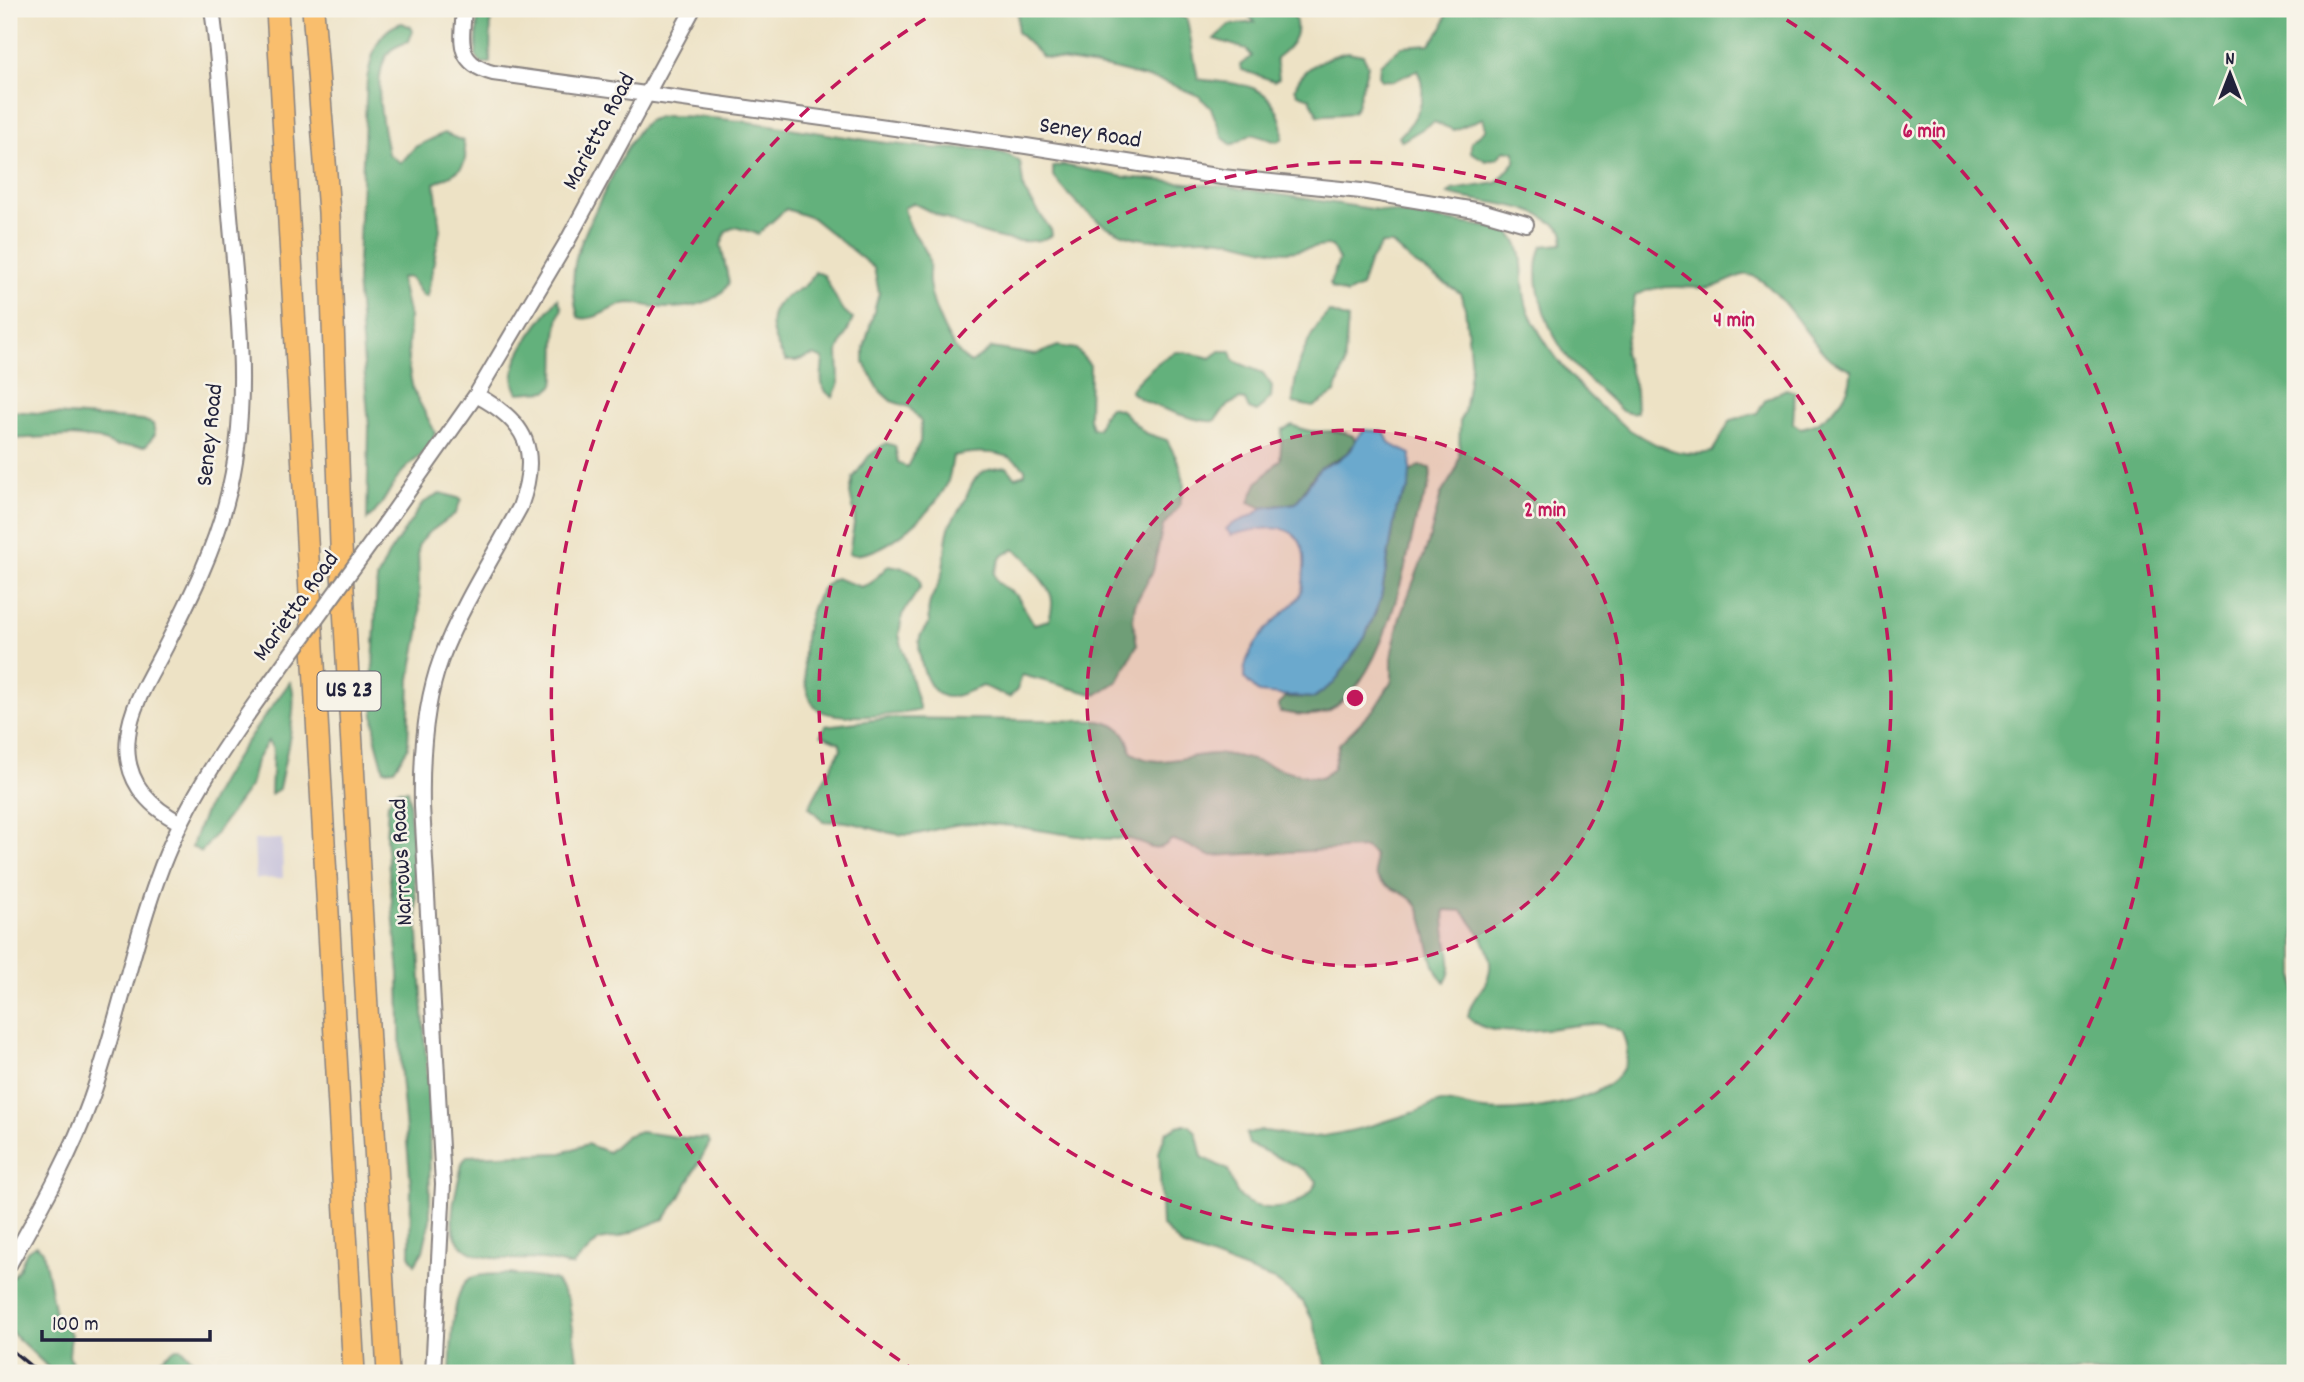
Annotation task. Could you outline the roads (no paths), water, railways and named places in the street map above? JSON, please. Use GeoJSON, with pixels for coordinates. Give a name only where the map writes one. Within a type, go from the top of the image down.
{"type":"FeatureCollection","features":[{"type":"Feature","properties":{"kind":"highway","name":"US 23"},"geometry":{"type":"LineString","coordinates":[[277,9],[354,1373]]}},
{"type":"Feature","properties":{"kind":"highway","name":"US 23"},"geometry":{"type":"LineString","coordinates":[[313,9],[329,212],[342,572],[388,1373]]}},
{"type":"Feature","properties":{"kind":"street","name":"Seney Road"},"geometry":{"type":"LineString","coordinates":[[181,823],[158,811],[145,798],[134,781],[127,749],[134,712],[213,546],[237,454],[241,413],[239,330],[212,9]]}},
{"type":"Feature","properties":{"kind":"street","name":"Seney Road"},"geometry":{"type":"LineString","coordinates":[[464,9],[463,48],[475,68],[505,75],[1222,177],[1386,195],[1481,211],[1526,224]]}},
{"type":"Feature","properties":{"kind":"street","name":"Marietta Road"},"geometry":{"type":"LineString","coordinates":[[9,1265],[45,1201],[81,1126],[141,928],[181,823],[234,733],[476,395],[569,240],[645,93],[693,9]]}},
{"type":"Feature","properties":{"kind":"street","name":"Narrows Road"},"geometry":{"type":"LineString","coordinates":[[433,1373],[443,1172],[422,806],[423,749],[431,694],[440,662],[451,634],[520,507],[527,488],[530,461],[524,436],[517,425],[497,406],[476,395]]}},
{"type":"Feature","properties":{"kind":"water"},"geometry":{"type":"Polygon","coordinates":[[[1365,430],[1384,432],[1390,444],[1411,454],[1409,488],[1397,506],[1381,598],[1365,637],[1334,683],[1313,698],[1259,693],[1244,678],[1247,660],[1262,635],[1300,595],[1304,569],[1303,552],[1299,540],[1282,529],[1257,529],[1231,535],[1226,529],[1262,508],[1296,503],[1320,468],[1338,460],[1351,450],[1358,436],[1365,430]]]}},
{"type":"Feature","properties":{"kind":"railway"},"geometry":{"type":"LineString","coordinates":[[9,1348],[39,1373]]}}]}
